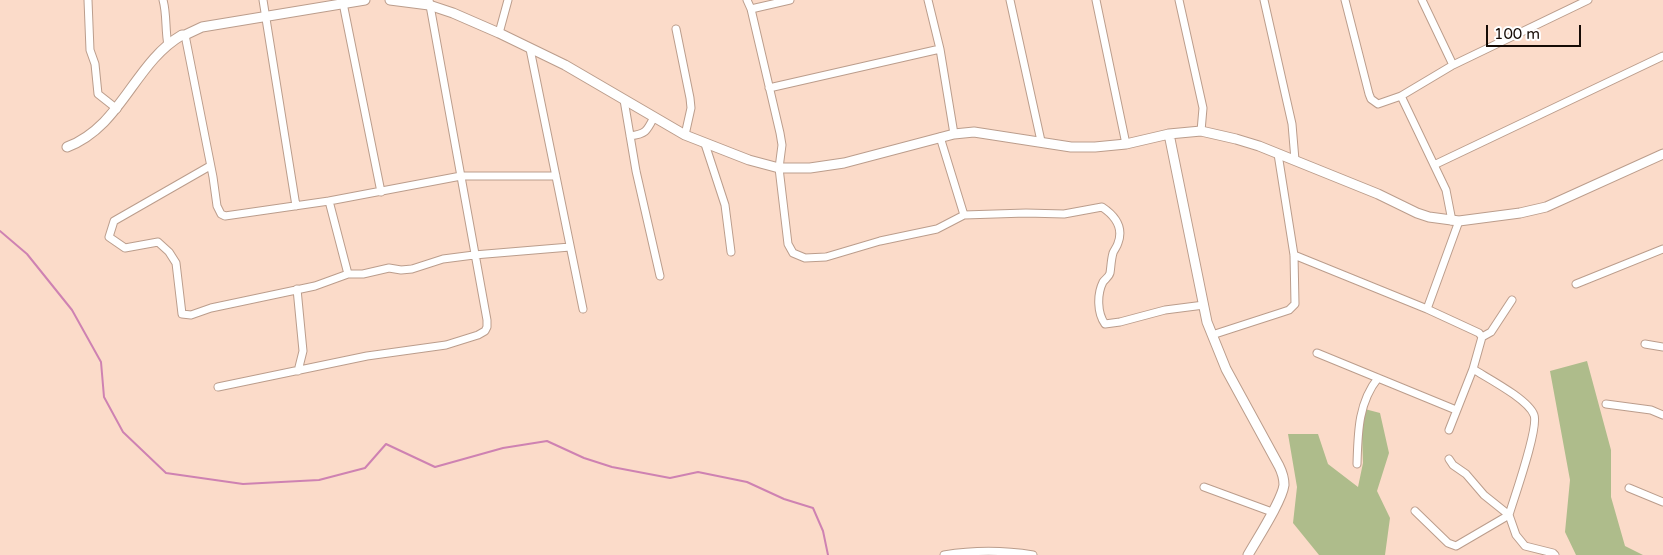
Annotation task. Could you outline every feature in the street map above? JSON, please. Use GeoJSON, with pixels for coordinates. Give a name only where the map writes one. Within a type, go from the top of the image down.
{"type":"FeatureCollection","features":[{"type":"Feature","properties":{"kind":"street"},"geometry":{"type":"LineString","coordinates":[[88,0],[90,50],[95,64],[98,94],[117,109]]}},
{"type":"Feature","properties":{"kind":"street"},"geometry":{"type":"LineString","coordinates":[[163,0],[168,45]]}},
{"type":"Feature","properties":{"kind":"street"},"geometry":{"type":"LineString","coordinates":[[263,0],[296,206]]}},
{"type":"Feature","properties":{"kind":"street"},"geometry":{"type":"LineString","coordinates":[[66,147],[78,142],[89,134],[117,109],[159,52],[182,35],[202,27],[365,0]]}},
{"type":"Feature","properties":{"kind":"street"},"geometry":{"type":"LineString","coordinates":[[390,0],[429,2],[499,33],[565,66],[685,135],[749,160],[779,168],[810,168],[844,163],[940,137],[974,132],[1079,147],[1095,147],[1126,144],[1169,134],[1201,131],[1236,139],[1295,160],[1378,194],[1417,213],[1456,221],[1512,214],[1546,207],[1663,154]]}},
{"type":"Feature","properties":{"kind":"street"},"geometry":{"type":"LineString","coordinates":[[499,33],[508,0]]}},
{"type":"Feature","properties":{"kind":"street"},"geometry":{"type":"LineString","coordinates":[[747,0],[751,9],[782,145],[779,168],[788,244],[793,253],[799,257],[826,257],[880,241],[930,230],[964,215],[1064,214],[1102,207],[1108,211],[1118,224],[1119,237],[1113,253],[1109,276],[1102,286],[1099,303],[1101,316],[1106,324],[1165,310],[1204,304]]}},
{"type":"Feature","properties":{"kind":"street"},"geometry":{"type":"LineString","coordinates":[[751,9],[790,0]]}},
{"type":"Feature","properties":{"kind":"street"},"geometry":{"type":"LineString","coordinates":[[928,0],[940,49],[954,134]]}},
{"type":"Feature","properties":{"kind":"street"},"geometry":{"type":"LineString","coordinates":[[1010,0],[1041,142]]}},
{"type":"Feature","properties":{"kind":"street"},"geometry":{"type":"LineString","coordinates":[[1096,0],[1126,144]]}},
{"type":"Feature","properties":{"kind":"street"},"geometry":{"type":"LineString","coordinates":[[1179,0],[1203,108],[1201,131]]}},
{"type":"Feature","properties":{"kind":"street"},"geometry":{"type":"LineString","coordinates":[[1264,0],[1292,124],[1295,160]]}},
{"type":"Feature","properties":{"kind":"street"},"geometry":{"type":"LineString","coordinates":[[1345,0],[1371,99],[1378,104],[1401,96],[1453,66],[1588,0]]}},
{"type":"Feature","properties":{"kind":"street"},"geometry":{"type":"LineString","coordinates":[[1422,0],[1453,66]]}},
{"type":"Feature","properties":{"kind":"street"},"geometry":{"type":"LineString","coordinates":[[218,387],[366,356],[440,346],[478,335],[484,331],[487,320],[429,2]]}},
{"type":"Feature","properties":{"kind":"street"},"geometry":{"type":"LineString","coordinates":[[343,3],[381,192]]}},
{"type":"Feature","properties":{"kind":"street"},"geometry":{"type":"LineString","coordinates":[[676,29],[691,108],[685,135]]}},
{"type":"Feature","properties":{"kind":"street"},"geometry":{"type":"LineString","coordinates":[[185,35],[217,206],[221,214],[225,216],[381,192],[461,176],[556,176]]}},
{"type":"Feature","properties":{"kind":"street"},"geometry":{"type":"LineString","coordinates":[[530,49],[582,309]]}},
{"type":"Feature","properties":{"kind":"street"},"geometry":{"type":"LineString","coordinates":[[769,88],[940,49]]}},
{"type":"Feature","properties":{"kind":"street"},"geometry":{"type":"LineString","coordinates":[[1434,164],[1663,56]]}},
{"type":"Feature","properties":{"kind":"street"},"geometry":{"type":"LineString","coordinates":[[1401,96],[1446,190],[1456,221],[1428,309]]}},
{"type":"Feature","properties":{"kind":"street"},"geometry":{"type":"LineString","coordinates":[[624,100],[660,276]]}},
{"type":"Feature","properties":{"kind":"street"},"geometry":{"type":"LineString","coordinates":[[630,136],[643,134],[647,131],[654,117]]}},
{"type":"Feature","properties":{"kind":"street"},"geometry":{"type":"LineString","coordinates":[[1169,134],[1212,335],[1226,369],[1282,473],[1284,484],[1282,493],[1248,555]]}},
{"type":"Feature","properties":{"kind":"street"},"geometry":{"type":"LineString","coordinates":[[940,137],[964,215]]}},
{"type":"Feature","properties":{"kind":"street"},"geometry":{"type":"LineString","coordinates":[[705,144],[725,205],[731,252]]}},
{"type":"Feature","properties":{"kind":"street"},"geometry":{"type":"LineString","coordinates":[[1212,335],[1283,312],[1293,307],[1296,301],[1294,255],[1278,154]]}},
{"type":"Feature","properties":{"kind":"street"},"geometry":{"type":"LineString","coordinates":[[210,166],[114,221],[109,237],[125,248],[158,242],[169,252],[176,263],[182,314],[191,315],[211,308],[329,282],[348,274],[363,274],[389,268],[401,270],[443,259],[474,255],[570,247]]}},
{"type":"Feature","properties":{"kind":"street"},"geometry":{"type":"LineString","coordinates":[[329,200],[348,274]]}},
{"type":"Feature","properties":{"kind":"street"},"geometry":{"type":"LineString","coordinates":[[1576,284],[1663,249]]}},
{"type":"Feature","properties":{"kind":"street"},"geometry":{"type":"LineString","coordinates":[[1294,255],[1428,309],[1482,336]]}},
{"type":"Feature","properties":{"kind":"street"},"geometry":{"type":"LineString","coordinates":[[297,289],[303,351],[298,371]]}},
{"type":"Feature","properties":{"kind":"street"},"geometry":{"type":"LineString","coordinates":[[1482,336],[1491,332],[1512,300]]}},
{"type":"Feature","properties":{"kind":"street"},"geometry":{"type":"LineString","coordinates":[[1449,430],[1473,369],[1482,336]]}},
{"type":"Feature","properties":{"kind":"street"},"geometry":{"type":"LineString","coordinates":[[1645,344],[1663,347]]}},
{"type":"Feature","properties":{"kind":"street"},"geometry":{"type":"LineString","coordinates":[[1317,353],[1456,410]]}},
{"type":"Feature","properties":{"kind":"street"},"geometry":{"type":"LineString","coordinates":[[1473,369],[1506,389],[1525,404],[1534,416],[1532,436],[1510,515],[1516,535],[1525,546],[1555,555]]}},
{"type":"Feature","properties":{"kind":"street"},"geometry":{"type":"LineString","coordinates":[[1357,464],[1359,420],[1369,390],[1378,378]]}},
{"type":"Feature","properties":{"kind":"street"},"geometry":{"type":"LineString","coordinates":[[1606,404],[1651,410],[1663,415]]}},
{"type":"Feature","properties":{"kind":"street"},"geometry":{"type":"LineString","coordinates":[[1449,459],[1453,465],[1466,474],[1484,495],[1510,515]]}},
{"type":"Feature","properties":{"kind":"street"},"geometry":{"type":"LineString","coordinates":[[1204,487],[1272,512]]}},
{"type":"Feature","properties":{"kind":"street"},"geometry":{"type":"LineString","coordinates":[[1629,488],[1663,502]]}},
{"type":"Feature","properties":{"kind":"street"},"geometry":{"type":"LineString","coordinates":[[1415,511],[1448,543],[1456,546],[1510,515]]}},
{"type":"Feature","properties":{"kind":"street"},"geometry":{"type":"LineString","coordinates":[[944,555],[1015,552],[1033,555]]}},
{"type":"Feature","properties":{"kind":"green space"},"geometry":{"type":"Polygon","coordinates":[[[1587,361],[1611,450],[1611,497],[1625,546],[1643,555],[1576,555],[1565,532],[1570,480],[1550,371],[1587,361]]]}},
{"type":"Feature","properties":{"kind":"green space"},"geometry":{"type":"Polygon","coordinates":[[[1361,408],[1380,413],[1389,453],[1377,491],[1390,518],[1385,555],[1319,555],[1293,523],[1297,487],[1288,434],[1318,434],[1328,464],[1358,487],[1363,463],[1361,408]]]}},
{"type":"Feature","properties":{"kind":"waterway"},"geometry":{"type":"LineString","coordinates":[[0,231],[27,254],[72,310],[101,362],[104,397],[123,432],[166,473],[243,484],[319,480],[365,468],[386,444],[435,467],[503,448],[547,441],[584,458],[612,467],[670,478],[698,472],[747,482],[784,499],[813,508],[823,531],[828,555]]}}]}
